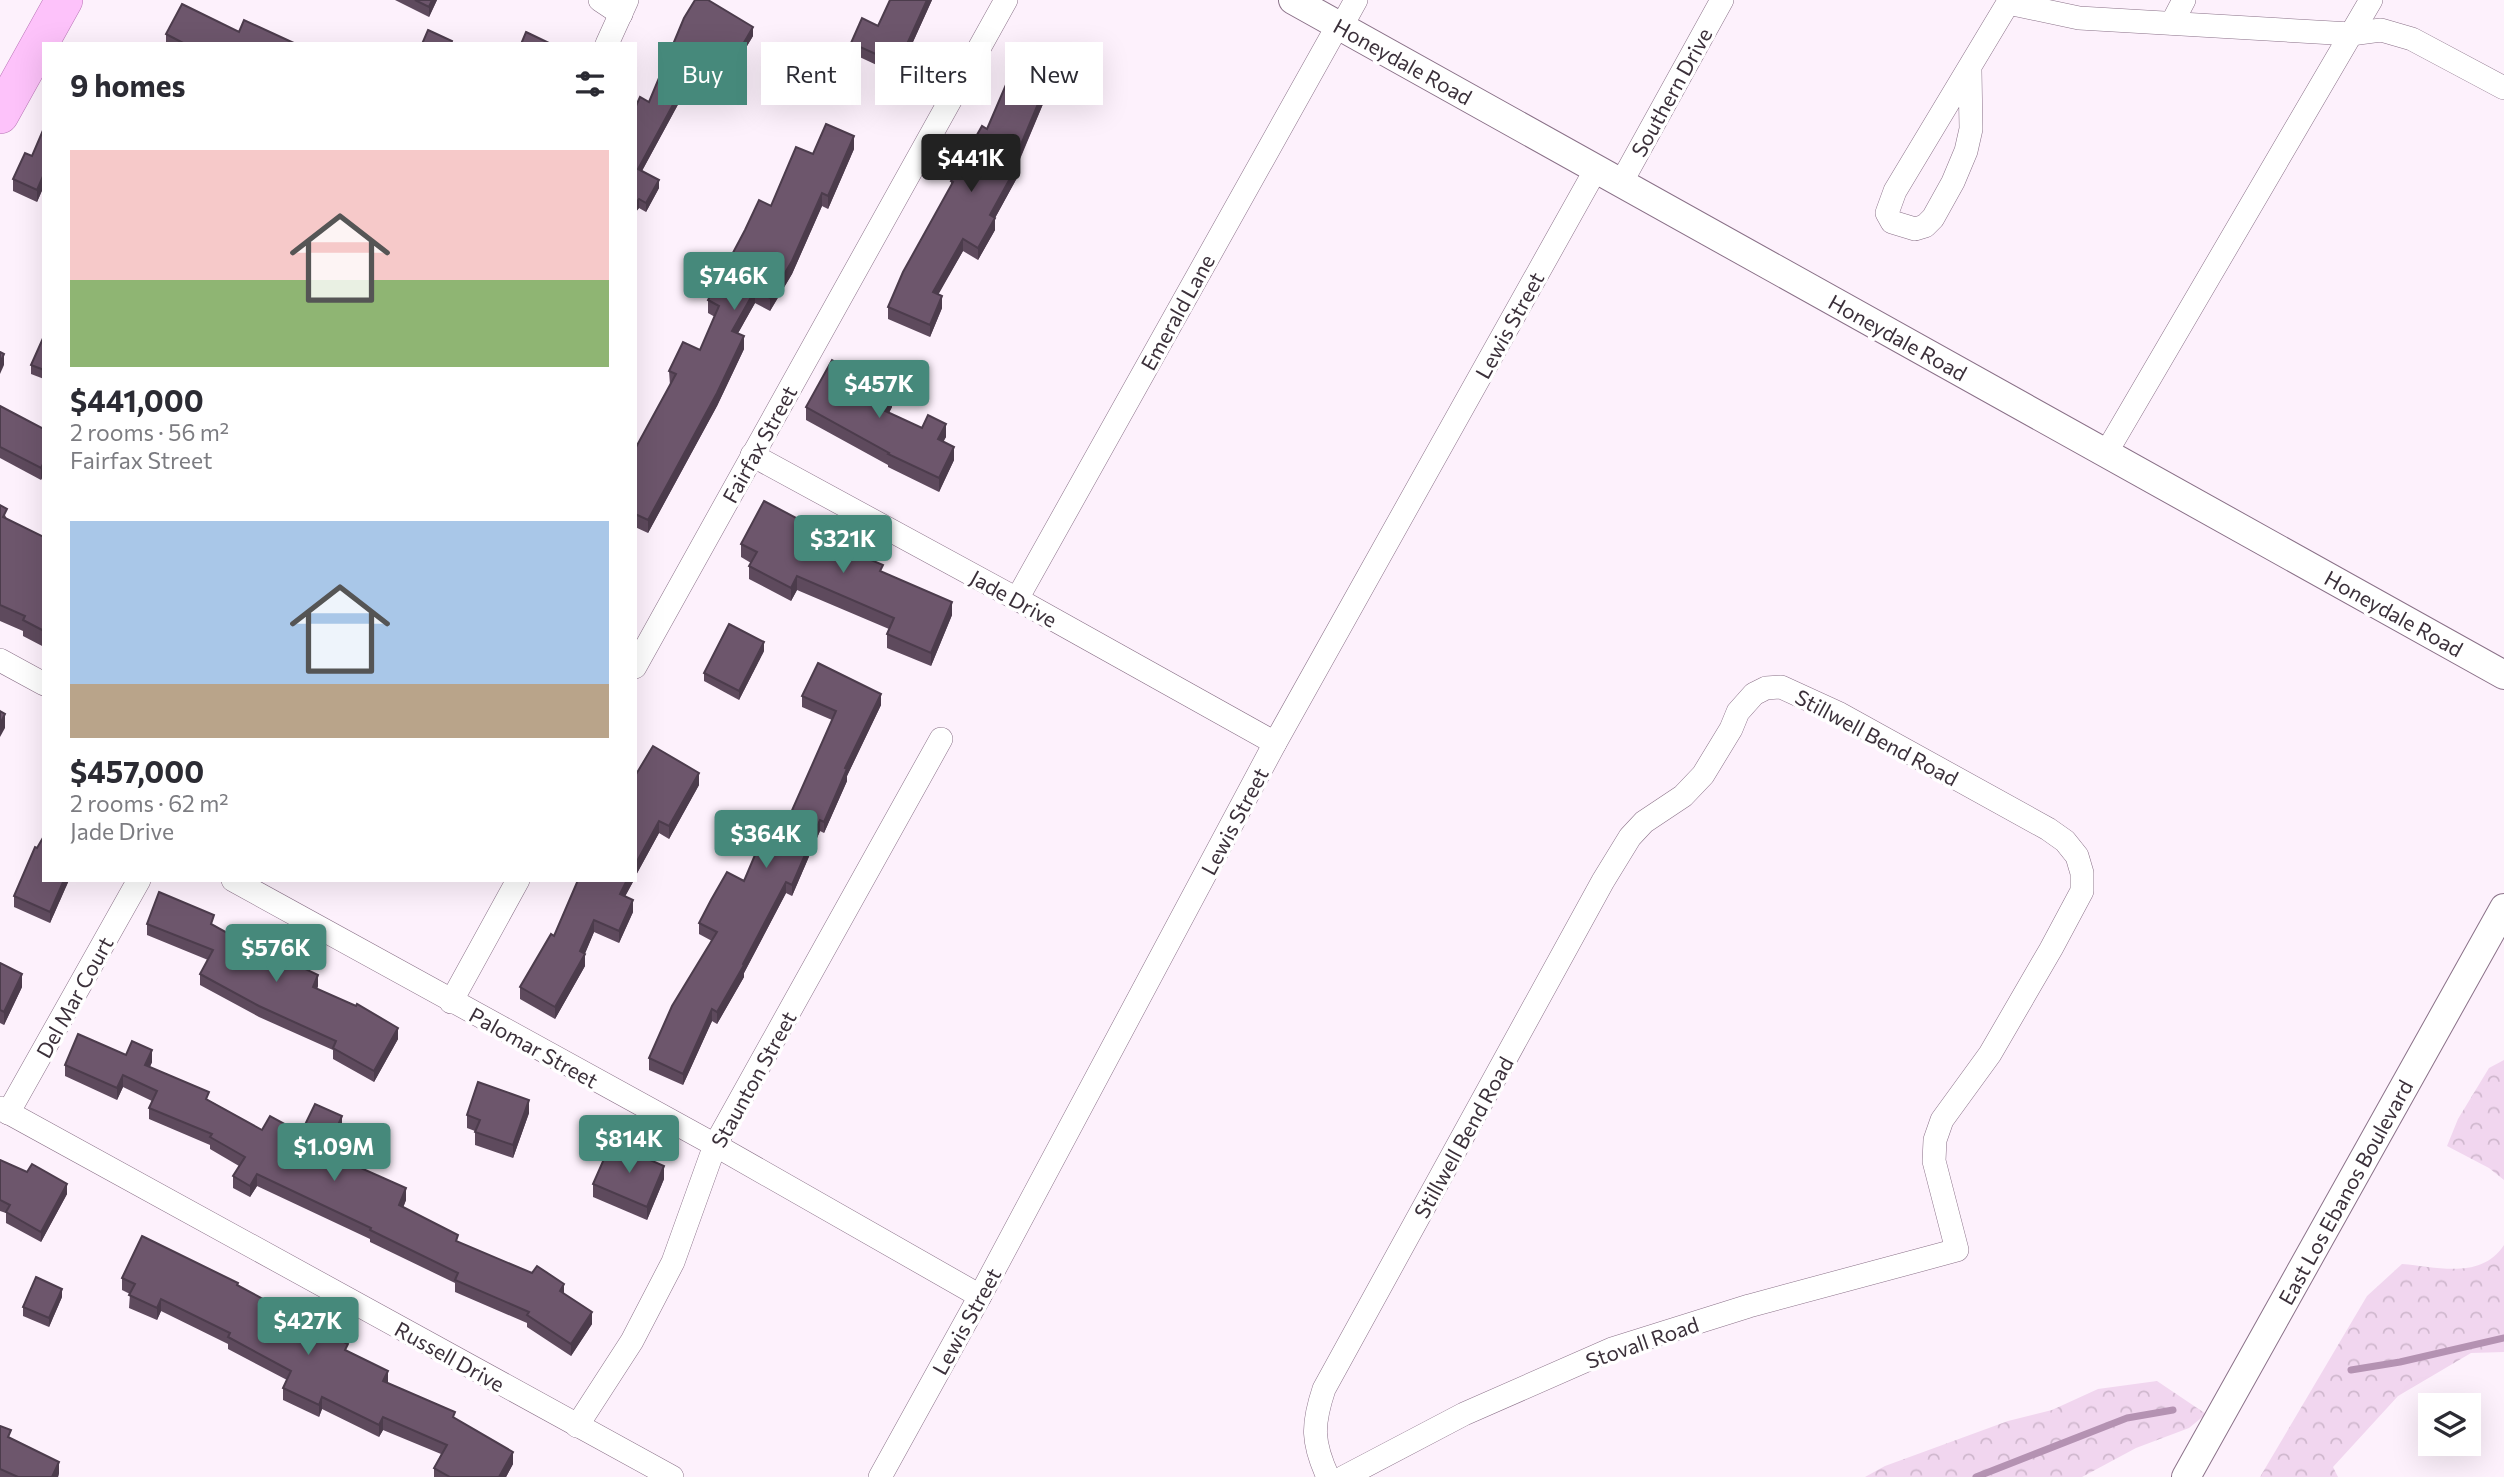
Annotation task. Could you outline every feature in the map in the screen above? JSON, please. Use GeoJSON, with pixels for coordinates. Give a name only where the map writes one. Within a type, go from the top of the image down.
{"type":"FeatureCollection","features":[{"type":"Feature","properties":{"kind":"main road"},"geometry":{"type":"LineString","coordinates":[[0,115],[23,67],[64,0]]}},
{"type":"Feature","properties":{"kind":"street"},"geometry":{"type":"LineString","coordinates":[[600,0],[624,7],[608,42]]}},
{"type":"Feature","properties":{"kind":"street","name":"Fairfax Street"},"geometry":{"type":"LineString","coordinates":[[637,663],[1006,0]]}},
{"type":"Feature","properties":{"kind":"street","name":"Honeydale Road"},"geometry":{"type":"LineString","coordinates":[[1293,0],[2504,675]]}},
{"type":"Feature","properties":{"kind":"street","name":"Emerald Lane"},"geometry":{"type":"LineString","coordinates":[[1017,599],[1338,25],[1345,20],[1356,0]]}},
{"type":"Feature","properties":{"kind":"street","name":"Southern Drive"},"geometry":{"type":"LineString","coordinates":[[1621,183],[1721,0]]}},
{"type":"Feature","properties":{"kind":"street"},"geometry":{"type":"LineString","coordinates":[[2172,23],[2185,0]]}},
{"type":"Feature","properties":{"kind":"street"},"geometry":{"type":"LineString","coordinates":[[2106,453],[2371,0]]}},
{"type":"Feature","properties":{"kind":"street"},"geometry":{"type":"LineString","coordinates":[[1970,70],[1970,129],[1966,152],[1953,182],[1933,218],[1924,226],[1915,229],[1892,222],[1887,213],[1895,191],[2009,2],[2079,18],[2351,34],[2381,30],[2412,39],[2504,88]]}},
{"type":"Feature","properties":{"kind":"street","name":"Lewis Street"},"geometry":{"type":"LineString","coordinates":[[880,1477],[980,1296],[1275,743],[1595,169]]}},
{"type":"Feature","properties":{"kind":"street","name":"Jade Drive"},"geometry":{"type":"LineString","coordinates":[[752,455],[1275,743]]}},
{"type":"Feature","properties":{"kind":"street"},"geometry":{"type":"LineString","coordinates":[[0,660],[42,683]]}},
{"type":"Feature","properties":{"kind":"street","name":"Stillwell Bend Road"},"geometry":{"type":"LineString","coordinates":[[1328,1477],[1317,1452],[1314,1432],[1325,1389],[1603,881],[1630,837],[1644,822],[1683,796],[1703,775],[1731,729],[1738,712],[1754,694],[1766,688],[1781,687],[1840,714],[2048,829],[2065,841],[2080,864],[2082,891],[1990,1054],[1942,1120],[1935,1140],[1934,1161],[1957,1250]]}},
{"type":"Feature","properties":{"kind":"street","name":"Staunton Street"},"geometry":{"type":"LineString","coordinates":[[577,1426],[632,1341],[673,1262],[715,1145],[941,738]]}},
{"type":"Feature","properties":{"kind":"street","name":"Del Mar Court"},"geometry":{"type":"LineString","coordinates":[[4,1110],[138,882]]}},
{"type":"Feature","properties":{"kind":"street","name":"Palomar Street"},"geometry":{"type":"LineString","coordinates":[[237,882],[715,1145],[980,1296]]}},
{"type":"Feature","properties":{"kind":"street"},"geometry":{"type":"LineString","coordinates":[[451,1002],[517,882]]}},
{"type":"Feature","properties":{"kind":"street","name":"East Los Ebanos Boulevard"},"geometry":{"type":"LineString","coordinates":[[2186,1477],[2504,908]]}},
{"type":"Feature","properties":{"kind":"street","name":"Russell Drive"},"geometry":{"type":"LineString","coordinates":[[4,1110],[672,1477]]}},
{"type":"Feature","properties":{"kind":"street","name":"Stovall Road"},"geometry":{"type":"LineString","coordinates":[[1344,1477],[1464,1414],[1612,1349],[1749,1306],[1957,1250]]}},
{"type":"Feature","properties":{"kind":"green space"},"geometry":{"type":"Polygon","coordinates":[[[2504,1060],[2504,1180],[2489,1168],[2447,1146],[2458,1119],[2489,1068],[2504,1060]]]}},
{"type":"Feature","properties":{"kind":"green space"},"geometry":{"type":"Polygon","coordinates":[[[2504,1245],[2504,1352],[2471,1353],[2398,1396],[2333,1467],[2338,1477],[2260,1477],[2367,1296],[2402,1264],[2444,1269],[2471,1267],[2494,1256],[2504,1245]]]}},
{"type":"Feature","properties":{"kind":"green space"},"geometry":{"type":"Polygon","coordinates":[[[2157,1381],[2206,1414],[2189,1428],[2136,1448],[2082,1477],[1865,1477],[1885,1466],[2008,1421],[2052,1410],[2098,1389],[2157,1381]]]}},
{"type":"Feature","properties":{"kind":"building"},"geometry":{"type":"Polygon","coordinates":[[[415,0],[432,0],[429,7],[415,0]]]}},
{"type":"Feature","properties":{"kind":"building"},"geometry":{"type":"Polygon","coordinates":[[[695,0],[708,0],[753,27],[744,42],[674,42],[695,0]]]}},
{"type":"Feature","properties":{"kind":"building"},"geometry":{"type":"Polygon","coordinates":[[[890,0],[927,0],[908,42],[875,42],[875,54],[861,47],[861,42],[851,42],[862,18],[878,26],[890,0]]]}},
{"type":"Feature","properties":{"kind":"building"},"geometry":{"type":"Polygon","coordinates":[[[182,4],[239,32],[244,20],[292,42],[181,42],[166,34],[182,4]]]}},
{"type":"Feature","properties":{"kind":"building"},"geometry":{"type":"Polygon","coordinates":[[[428,30],[452,41],[452,42],[423,42],[428,30]]]}},
{"type":"Feature","properties":{"kind":"building"},"geometry":{"type":"Polygon","coordinates":[[[526,32],[547,42],[522,42],[526,32]]]}},
{"type":"Feature","properties":{"kind":"building"},"geometry":{"type":"Polygon","coordinates":[[[658,80],[658,105],[673,105],[638,169],[659,180],[646,203],[639,199],[637,202],[637,104],[640,97],[649,102],[658,80]]]}},
{"type":"Feature","properties":{"kind":"building"},"geometry":{"type":"Polygon","coordinates":[[[1005,87],[1005,105],[1038,105],[1014,161],[1018,164],[990,215],[995,218],[978,248],[963,239],[933,292],[942,296],[930,325],[888,307],[903,272],[953,182],[951,181],[982,126],[987,129],[1005,87]]]}},
{"type":"Feature","properties":{"kind":"building"},"geometry":{"type":"Polygon","coordinates":[[[826,124],[854,136],[828,196],[822,193],[792,261],[770,298],[755,290],[732,331],[744,336],[717,393],[648,520],[637,515],[637,445],[676,374],[669,371],[683,342],[700,350],[719,306],[708,300],[759,200],[771,206],[796,147],[813,154],[826,124]]]}},
{"type":"Feature","properties":{"kind":"building"},"geometry":{"type":"Polygon","coordinates":[[[42,133],[42,179],[37,190],[13,179],[25,153],[32,156],[42,133]]]}},
{"type":"Feature","properties":{"kind":"building"},"geometry":{"type":"Polygon","coordinates":[[[42,340],[42,369],[31,365],[42,340]]]}},
{"type":"Feature","properties":{"kind":"building"},"geometry":{"type":"Polygon","coordinates":[[[832,360],[892,394],[883,410],[922,428],[928,415],[946,424],[938,439],[954,447],[939,478],[888,454],[806,407],[832,360]]]}},
{"type":"Feature","properties":{"kind":"building"},"geometry":{"type":"Polygon","coordinates":[[[0,406],[42,428],[41,468],[0,447],[0,406]]]}},
{"type":"Feature","properties":{"kind":"building"},"geometry":{"type":"Polygon","coordinates":[[[764,501],[821,531],[817,537],[883,565],[880,571],[952,602],[931,653],[887,634],[894,618],[797,576],[791,588],[749,566],[757,552],[741,544],[764,501]]]}},
{"type":"Feature","properties":{"kind":"building"},"geometry":{"type":"Polygon","coordinates":[[[0,505],[7,509],[3,517],[42,536],[42,630],[23,620],[25,616],[0,605],[0,505]]]}},
{"type":"Feature","properties":{"kind":"building"},"geometry":{"type":"Polygon","coordinates":[[[729,624],[764,642],[739,691],[704,673],[729,624]]]}},
{"type":"Feature","properties":{"kind":"building"},"geometry":{"type":"Polygon","coordinates":[[[818,663],[881,694],[845,768],[847,769],[824,822],[820,820],[792,885],[786,882],[717,1012],[712,1009],[683,1074],[649,1058],[672,1006],[717,932],[699,923],[711,900],[727,872],[744,881],[771,817],[786,824],[836,711],[802,696],[818,663]]]}},
{"type":"Feature","properties":{"kind":"building"},"geometry":{"type":"Polygon","coordinates":[[[0,711],[5,714],[0,724],[0,711]]]}},
{"type":"Feature","properties":{"kind":"building"},"geometry":{"type":"Polygon","coordinates":[[[653,746],[699,773],[669,826],[659,821],[637,861],[637,773],[653,746]]]}},
{"type":"Feature","properties":{"kind":"building"},"geometry":{"type":"Polygon","coordinates":[[[42,839],[42,882],[63,882],[50,912],[14,896],[35,847],[37,848],[42,839]]]}},
{"type":"Feature","properties":{"kind":"building"},"geometry":{"type":"Polygon","coordinates":[[[577,882],[626,882],[620,894],[633,900],[619,931],[594,920],[580,951],[585,954],[555,1007],[520,987],[551,934],[554,936],[577,882]]]}},
{"type":"Feature","properties":{"kind":"building"},"geometry":{"type":"Polygon","coordinates":[[[159,892],[214,915],[211,924],[289,967],[291,962],[318,975],[313,987],[356,1006],[357,1004],[398,1028],[374,1071],[333,1048],[336,1041],[259,1006],[200,974],[213,950],[147,924],[159,892]]]}},
{"type":"Feature","properties":{"kind":"building"},"geometry":{"type":"Polygon","coordinates":[[[0,963],[22,974],[4,1012],[0,1010],[0,963]]]}},
{"type":"Feature","properties":{"kind":"building"},"geometry":{"type":"Polygon","coordinates":[[[78,1034],[126,1055],[132,1041],[152,1050],[145,1065],[209,1092],[206,1099],[262,1130],[270,1116],[301,1133],[315,1104],[342,1116],[332,1139],[351,1148],[345,1161],[406,1188],[399,1205],[458,1235],[456,1241],[532,1273],[537,1266],[564,1284],[560,1291],[592,1312],[571,1344],[527,1315],[529,1312],[455,1280],[458,1273],[370,1230],[371,1228],[257,1174],[250,1186],[233,1176],[245,1157],[210,1137],[212,1134],[149,1108],[157,1091],[123,1075],[117,1088],[65,1065],[78,1034]]]}},
{"type":"Feature","properties":{"kind":"building"},"geometry":{"type":"Polygon","coordinates":[[[478,1082],[529,1100],[513,1145],[475,1132],[480,1120],[467,1115],[478,1082]]]}},
{"type":"Feature","properties":{"kind":"building"},"geometry":{"type":"Polygon","coordinates":[[[611,1143],[664,1166],[647,1207],[593,1184],[611,1143]]]}},
{"type":"Feature","properties":{"kind":"building"},"geometry":{"type":"Polygon","coordinates":[[[0,1160],[27,1172],[32,1164],[67,1184],[41,1232],[6,1212],[10,1205],[0,1200],[0,1160]]]}},
{"type":"Feature","properties":{"kind":"building"},"geometry":{"type":"Polygon","coordinates":[[[142,1236],[238,1283],[237,1285],[289,1313],[288,1315],[348,1344],[345,1350],[388,1371],[383,1381],[455,1412],[453,1417],[513,1452],[499,1477],[450,1477],[434,1468],[447,1445],[383,1417],[379,1425],[322,1397],[319,1405],[283,1388],[291,1371],[228,1337],[230,1333],[161,1299],[157,1308],[129,1295],[135,1284],[122,1278],[142,1236]]]}},
{"type":"Feature","properties":{"kind":"building"},"geometry":{"type":"Polygon","coordinates":[[[36,1277],[62,1289],[49,1318],[23,1307],[36,1277]]]}},
{"type":"Feature","properties":{"kind":"building"},"geometry":{"type":"Polygon","coordinates":[[[0,1426],[11,1430],[8,1437],[59,1462],[52,1477],[18,1477],[0,1469],[0,1426]]]}},
{"type":"Feature","properties":{"kind":"waterway"},"geometry":{"type":"LineString","coordinates":[[2351,1370],[2400,1362],[2504,1338]]}},
{"type":"Feature","properties":{"kind":"waterway"},"geometry":{"type":"LineString","coordinates":[[1976,1477],[2127,1418],[2173,1410]]}}]}
